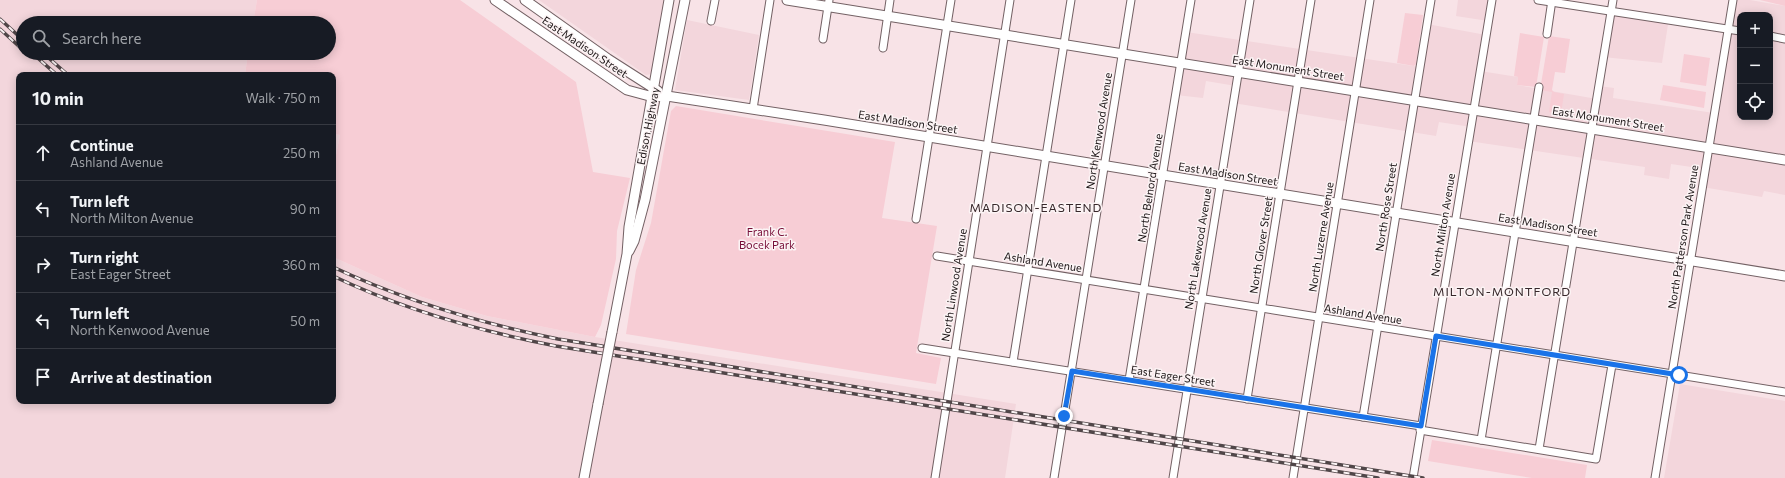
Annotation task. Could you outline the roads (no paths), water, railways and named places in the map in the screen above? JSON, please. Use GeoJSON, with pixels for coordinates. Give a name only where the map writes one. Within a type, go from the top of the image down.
{"type":"FeatureCollection","features":[{"type":"Feature","properties":{"kind":"main road","name":"East Madison Street"},"geometry":{"type":"LineString","coordinates":[[495,0],[619,85],[636,93],[653,93],[1785,276]]}},
{"type":"Feature","properties":{"kind":"main road","name":"East Madison Street"},"geometry":{"type":"LineString","coordinates":[[524,0],[653,93]]}},
{"type":"Feature","properties":{"kind":"main road","name":"Edison Highway"},"geometry":{"type":"LineString","coordinates":[[584,478],[625,266],[629,227],[670,0]]}},
{"type":"Feature","properties":{"kind":"main road","name":"Edison Highway"},"geometry":{"type":"LineString","coordinates":[[627,254],[634,241],[646,200],[685,0]]}},
{"type":"Feature","properties":{"kind":"main road","name":"East Monument Street"},"geometry":{"type":"LineString","coordinates":[[788,0],[829,3],[888,16],[947,26],[1785,160]]}},
{"type":"Feature","properties":{"kind":"street"},"geometry":{"type":"LineString","coordinates":[[712,21],[715,0]]}},
{"type":"Feature","properties":{"kind":"street"},"geometry":{"type":"LineString","coordinates":[[753,109],[770,0]]}},
{"type":"Feature","properties":{"kind":"street"},"geometry":{"type":"LineString","coordinates":[[883,48],[890,0]]}},
{"type":"Feature","properties":{"kind":"street"},"geometry":{"type":"LineString","coordinates":[[916,219],[951,0]]}},
{"type":"Feature","properties":{"kind":"street","name":"North Linwood Avenue"},"geometry":{"type":"LineString","coordinates":[[935,478],[1010,0]]}},
{"type":"Feature","properties":{"kind":"street"},"geometry":{"type":"LineString","coordinates":[[1013,362],[1071,0]]}},
{"type":"Feature","properties":{"kind":"street","name":"North Kenwood Avenue"},"geometry":{"type":"LineString","coordinates":[[1054,478],[1131,0]]}},
{"type":"Feature","properties":{"kind":"street","name":"North Belnord Avenue"},"geometry":{"type":"LineString","coordinates":[[1129,380],[1191,0]]}},
{"type":"Feature","properties":{"kind":"street","name":"North Lakewood Avenue"},"geometry":{"type":"LineString","coordinates":[[1173,478],[1250,0]]}},
{"type":"Feature","properties":{"kind":"street","name":"North Glover Street"},"geometry":{"type":"LineString","coordinates":[[1247,399],[1311,0]]}},
{"type":"Feature","properties":{"kind":"street","name":"North Luzerne Avenue"},"geometry":{"type":"LineString","coordinates":[[1293,478],[1370,0]]}},
{"type":"Feature","properties":{"kind":"street","name":"North Rose Street"},"geometry":{"type":"LineString","coordinates":[[1363,417],[1431,0]]}},
{"type":"Feature","properties":{"kind":"street","name":"North Milton Avenue"},"geometry":{"type":"LineString","coordinates":[[1413,478],[1454,222],[1492,0]]}},
{"type":"Feature","properties":{"kind":"street"},"geometry":{"type":"LineString","coordinates":[[1538,0],[1611,10],[1737,32]]}},
{"type":"Feature","properties":{"kind":"street"},"geometry":{"type":"LineString","coordinates":[[1539,449],[1613,0]]}},
{"type":"Feature","properties":{"kind":"street","name":"North Patterson Park Avenue"},"geometry":{"type":"LineString","coordinates":[[1655,478],[1733,0]]}},
{"type":"Feature","properties":{"kind":"street"},"geometry":{"type":"LineString","coordinates":[[1547,34],[1552,1]]}},
{"type":"Feature","properties":{"kind":"street"},"geometry":{"type":"LineString","coordinates":[[823,39],[829,3]]}},
{"type":"Feature","properties":{"kind":"street"},"geometry":{"type":"LineString","coordinates":[[1773,37],[1785,39]]}},
{"type":"Feature","properties":{"kind":"street"},"geometry":{"type":"LineString","coordinates":[[1481,440],[1495,346],[1539,87]]}},
{"type":"Feature","properties":{"kind":"street","name":"Ashland Avenue"},"geometry":{"type":"LineString","coordinates":[[937,256],[1785,392]]}},
{"type":"Feature","properties":{"kind":"street","name":"East Eager Street"},"geometry":{"type":"LineString","coordinates":[[922,348],[1363,417],[1481,440],[1596,459],[1612,365]]}},
{"type":"Feature","properties":{"kind":"railway"},"geometry":{"type":"LineString","coordinates":[[0,19],[16,34]]}},
{"type":"Feature","properties":{"kind":"railway"},"geometry":{"type":"LineString","coordinates":[[0,29],[16,44]]}},
{"type":"Feature","properties":{"kind":"railway"},"geometry":{"type":"LineString","coordinates":[[40,60],[54,72]]}},
{"type":"Feature","properties":{"kind":"railway"},"geometry":{"type":"LineString","coordinates":[[51,60],[65,72]]}},
{"type":"Feature","properties":{"kind":"railway"},"geometry":{"type":"LineString","coordinates":[[336,268],[415,301],[443,310],[500,326],[558,339],[1423,478]]}},
{"type":"Feature","properties":{"kind":"railway"},"geometry":{"type":"LineString","coordinates":[[336,277],[387,299],[442,318],[499,334],[556,346],[1378,478]]}},
{"type":"Feature","properties":{"kind":"district","name":"MADISON-EASTEND"},"geometry":{"type":"Point","coordinates":[1036,208]}},
{"type":"Feature","properties":{"kind":"district","name":"MILTON-MONTFORD"},"geometry":{"type":"Point","coordinates":[1502,292]}},
{"type":"Feature","properties":{"kind":"park label","name":"Frank C. Bocek Park"},"geometry":{"type":"Point","coordinates":[767,238]}}]}
